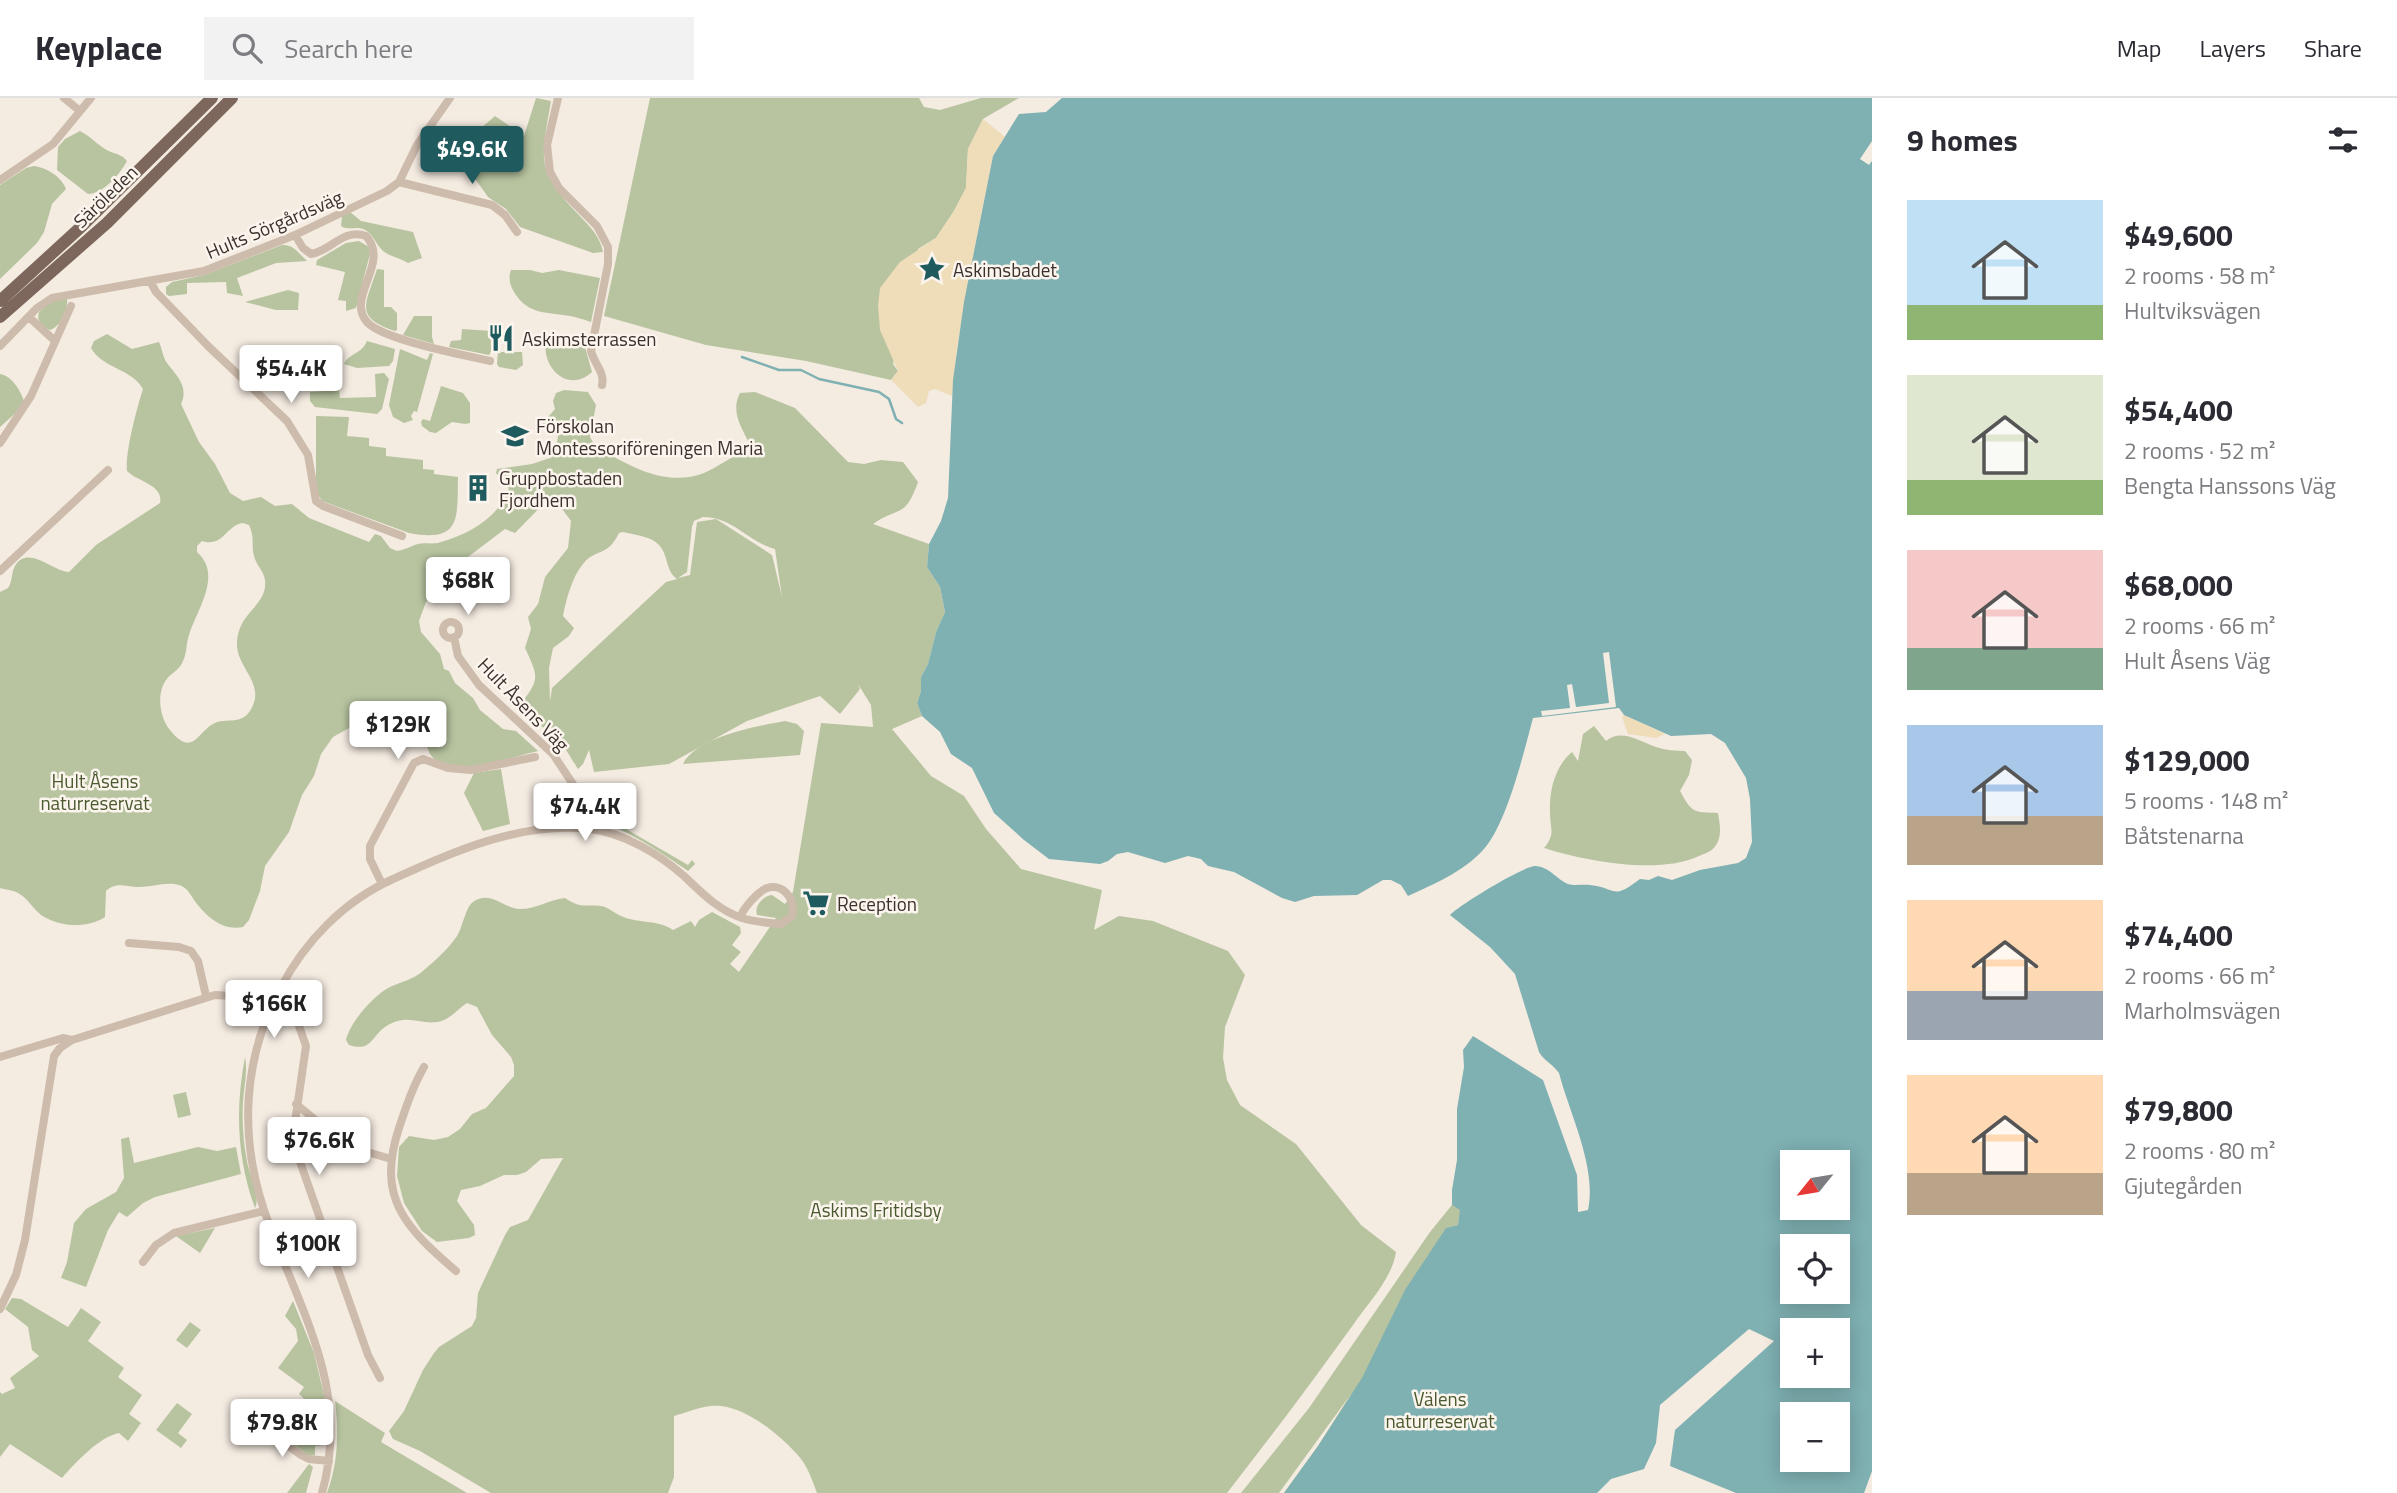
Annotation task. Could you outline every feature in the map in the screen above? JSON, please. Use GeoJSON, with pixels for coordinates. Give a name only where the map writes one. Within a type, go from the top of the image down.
{"type":"FeatureCollection","features":[{"type":"Feature","properties":{"kind":"main road","name":"Säröleden"},"geometry":{"type":"LineString","coordinates":[[0,301],[82,226],[212,98]]}},
{"type":"Feature","properties":{"kind":"main road","name":"Säröleden"},"geometry":{"type":"LineString","coordinates":[[0,317],[107,223],[232,98]]}},
{"type":"Feature","properties":{"kind":"street"},"geometry":{"type":"LineString","coordinates":[[64,98],[80,111]]}},
{"type":"Feature","properties":{"kind":"street"},"geometry":{"type":"LineString","coordinates":[[0,180],[53,144],[91,98]]}},
{"type":"Feature","properties":{"kind":"street"},"geometry":{"type":"LineString","coordinates":[[450,98],[417,145],[399,182],[492,205],[505,215],[517,232]]}},
{"type":"Feature","properties":{"kind":"street"},"geometry":{"type":"LineString","coordinates":[[558,98],[547,145],[550,172],[559,188],[597,226],[608,247],[608,264],[591,351],[603,376],[602,385]]}},
{"type":"Feature","properties":{"kind":"street","name":"Hults Sörgårdsväg"},"geometry":{"type":"LineString","coordinates":[[29,317],[58,295],[204,271],[295,235],[387,191],[399,182]]}},
{"type":"Feature","properties":{"kind":"street"},"geometry":{"type":"LineString","coordinates":[[295,235],[303,248],[311,254],[319,253],[351,234],[366,236],[374,251],[361,306],[368,323],[377,330],[400,338],[491,361]]}},
{"type":"Feature","properties":{"kind":"street"},"geometry":{"type":"LineString","coordinates":[[150,281],[156,292],[208,346],[288,421],[308,454],[316,501],[402,536]]}},
{"type":"Feature","properties":{"kind":"street"},"geometry":{"type":"LineString","coordinates":[[0,443],[31,397],[71,306]]}},
{"type":"Feature","properties":{"kind":"street"},"geometry":{"type":"LineString","coordinates":[[0,346],[29,317],[55,341]]}},
{"type":"Feature","properties":{"kind":"street"},"geometry":{"type":"LineString","coordinates":[[0,571],[108,470]]}},
{"type":"Feature","properties":{"kind":"street","name":"Hult Åsens Väg"},"geometry":{"type":"LineString","coordinates":[[454,637],[458,656],[479,685],[553,754],[588,807],[589,829]]}},
{"type":"Feature","properties":{"kind":"street"},"geometry":{"type":"LineString","coordinates":[[382,884],[370,859],[370,846],[414,762],[423,759],[447,768],[471,770],[535,757]]}},
{"type":"Feature","properties":{"kind":"street"},"geometry":{"type":"LineString","coordinates":[[322,1493],[329,1461],[330,1408],[326,1377],[294,1282],[264,1210],[251,1157],[247,1109],[253,1062],[270,1009],[294,964],[318,932],[341,912],[382,884],[464,848],[540,829],[589,829],[610,833],[643,848],[681,874],[718,906],[740,917],[780,925],[792,916],[794,905],[787,893],[781,889],[769,888],[760,892],[740,917]]}},
{"type":"Feature","properties":{"kind":"street"},"geometry":{"type":"LineString","coordinates":[[129,943],[179,947],[191,951],[198,961],[206,996]]}},
{"type":"Feature","properties":{"kind":"street"},"geometry":{"type":"LineString","coordinates":[[0,1309],[16,1275],[24,1240],[54,1056],[72,1040],[206,996],[232,996],[292,1019],[303,1033],[306,1057],[296,1104],[296,1145],[301,1169],[368,1355],[380,1378]]}},
{"type":"Feature","properties":{"kind":"street"},"geometry":{"type":"LineString","coordinates":[[0,1057],[63,1038],[72,1040]]}},
{"type":"Feature","properties":{"kind":"street"},"geometry":{"type":"LineString","coordinates":[[424,1068],[404,1113],[391,1158],[391,1185],[402,1214],[432,1250],[456,1271]]}},
{"type":"Feature","properties":{"kind":"street"},"geometry":{"type":"LineString","coordinates":[[296,1104],[347,1146],[391,1158]]}},
{"type":"Feature","properties":{"kind":"street"},"geometry":{"type":"LineString","coordinates":[[143,1262],[156,1245],[174,1233],[264,1210]]}},
{"type":"Feature","properties":{"kind":"street"},"geometry":{"type":"LineString","coordinates":[[249,1418],[301,1455],[309,1459],[329,1461]]}},
{"type":"Feature","properties":{"kind":"green space"},"geometry":{"type":"Polygon","coordinates":[[[536,98],[551,101],[544,151],[548,175],[565,200],[594,232],[603,252],[593,253],[520,227],[506,209],[488,197],[463,166],[465,142],[495,116],[524,136],[536,98]]]}},
{"type":"Feature","properties":{"kind":"green space"},"geometry":{"type":"Polygon","coordinates":[[[650,98],[919,98],[924,107],[940,110],[981,98],[1019,98],[983,119],[968,149],[966,188],[936,238],[918,249],[893,364],[898,371],[891,380],[806,361],[706,345],[604,316],[650,98]]]}},
{"type":"Feature","properties":{"kind":"green space"},"geometry":{"type":"Polygon","coordinates":[[[80,131],[127,161],[110,182],[94,193],[88,194],[57,170],[58,147],[65,139],[80,131]]]}},
{"type":"Feature","properties":{"kind":"green space"},"geometry":{"type":"Polygon","coordinates":[[[34,166],[53,173],[66,189],[52,204],[44,232],[37,243],[0,279],[0,185],[26,168],[34,166]]]}},
{"type":"Feature","properties":{"kind":"green space"},"geometry":{"type":"Polygon","coordinates":[[[350,212],[361,221],[413,232],[422,258],[408,263],[385,252],[366,231],[341,226],[342,216],[350,212]]]}},
{"type":"Feature","properties":{"kind":"green space"},"geometry":{"type":"Polygon","coordinates":[[[359,241],[369,247],[370,254],[356,308],[346,311],[346,301],[338,300],[345,272],[316,265],[317,260],[346,243],[359,241]]]}},
{"type":"Feature","properties":{"kind":"green space"},"geometry":{"type":"Polygon","coordinates":[[[282,245],[293,248],[307,261],[276,263],[237,278],[243,296],[227,293],[226,282],[187,283],[187,294],[166,294],[166,287],[172,282],[204,275],[282,245]]]}},
{"type":"Feature","properties":{"kind":"green space"},"geometry":{"type":"Polygon","coordinates":[[[377,269],[384,270],[384,307],[391,307],[397,313],[395,331],[373,320],[366,308],[377,269]]]}},
{"type":"Feature","properties":{"kind":"green space"},"geometry":{"type":"Polygon","coordinates":[[[511,270],[542,273],[559,270],[600,278],[591,322],[530,308],[519,299],[513,289],[511,270]]]}},
{"type":"Feature","properties":{"kind":"green space"},"geometry":{"type":"Polygon","coordinates":[[[288,290],[299,293],[298,310],[276,310],[245,302],[288,290]]]}},
{"type":"Feature","properties":{"kind":"green space"},"geometry":{"type":"Polygon","coordinates":[[[67,299],[65,313],[57,325],[50,330],[41,325],[39,312],[53,300],[67,299]]]}},
{"type":"Feature","properties":{"kind":"green space"},"geometry":{"type":"Polygon","coordinates":[[[414,316],[432,316],[434,344],[403,335],[414,316]]]}},
{"type":"Feature","properties":{"kind":"green space"},"geometry":{"type":"Polygon","coordinates":[[[462,329],[492,331],[492,350],[489,355],[449,347],[451,341],[461,340],[462,329]]]}},
{"type":"Feature","properties":{"kind":"green space"},"geometry":{"type":"Polygon","coordinates":[[[107,334],[132,349],[159,342],[166,361],[183,387],[181,404],[199,442],[215,464],[230,493],[243,501],[261,497],[275,506],[292,504],[309,518],[369,542],[375,534],[381,536],[390,548],[397,551],[418,544],[452,539],[490,516],[509,489],[496,473],[497,469],[532,464],[550,458],[558,432],[554,424],[542,424],[555,409],[553,401],[556,393],[564,390],[588,392],[596,405],[590,437],[595,446],[634,467],[661,476],[675,478],[704,473],[749,451],[750,445],[738,420],[736,407],[740,393],[755,392],[795,408],[848,462],[903,462],[918,482],[913,494],[905,507],[873,524],[929,544],[927,567],[940,587],[945,612],[921,677],[921,691],[917,703],[922,716],[892,729],[931,776],[964,796],[986,829],[1021,869],[1102,890],[1094,930],[1119,916],[1153,921],[1228,951],[1245,975],[1225,1027],[1223,1058],[1227,1080],[1240,1105],[1296,1144],[1361,1225],[1396,1252],[1390,1272],[1379,1290],[1227,1493],[817,1493],[804,1463],[785,1442],[754,1419],[732,1408],[721,1406],[703,1407],[674,1416],[674,1477],[668,1493],[491,1493],[420,1451],[393,1439],[389,1431],[404,1411],[423,1370],[439,1347],[472,1326],[476,1318],[478,1293],[505,1235],[510,1227],[528,1220],[563,1158],[541,1159],[526,1172],[504,1175],[480,1186],[461,1190],[457,1201],[474,1225],[475,1235],[437,1242],[422,1231],[404,1203],[397,1176],[399,1147],[409,1136],[434,1140],[448,1137],[460,1129],[472,1114],[486,1108],[514,1076],[511,1057],[492,1035],[477,1007],[467,1003],[437,1022],[404,1020],[390,1024],[363,1046],[349,1045],[346,1040],[352,1025],[377,996],[419,974],[437,959],[457,936],[470,905],[485,898],[518,909],[565,898],[579,905],[604,907],[627,918],[661,924],[673,930],[691,921],[695,927],[699,920],[712,912],[740,927],[741,933],[732,945],[741,952],[730,964],[739,972],[776,918],[757,915],[760,902],[772,895],[785,904],[793,892],[821,723],[873,727],[871,705],[858,684],[860,689],[840,714],[820,696],[747,721],[669,764],[594,772],[589,750],[578,769],[557,737],[539,726],[536,716],[524,715],[519,706],[531,690],[535,678],[525,648],[531,629],[528,617],[538,604],[545,577],[568,548],[571,521],[552,495],[515,533],[505,529],[444,575],[442,586],[426,602],[419,621],[421,632],[440,654],[444,669],[449,671],[455,683],[473,698],[480,710],[503,729],[516,731],[538,751],[480,765],[449,766],[437,761],[429,752],[426,730],[367,722],[351,727],[333,737],[321,754],[289,832],[265,866],[260,891],[249,920],[243,927],[229,927],[217,923],[185,888],[174,884],[113,886],[106,891],[105,917],[98,921],[73,925],[48,919],[38,913],[19,893],[0,888],[0,592],[8,588],[14,568],[20,560],[34,558],[69,572],[96,545],[160,503],[158,492],[154,488],[127,471],[130,442],[143,389],[132,377],[96,355],[91,348],[94,341],[107,334]],[[703,517],[694,521],[687,572],[678,578],[690,575],[697,522],[716,519],[772,555],[782,597],[775,549],[723,521],[714,518],[703,517]],[[237,525],[220,539],[202,541],[197,546],[197,552],[208,571],[206,592],[189,635],[182,664],[166,680],[161,692],[160,706],[164,719],[170,730],[184,742],[194,740],[213,724],[245,717],[255,697],[255,689],[238,653],[237,645],[242,624],[262,597],[265,580],[254,556],[249,525],[237,525]],[[619,533],[610,546],[588,559],[573,582],[563,616],[574,628],[569,636],[553,648],[549,668],[550,701],[552,688],[666,582],[677,579],[656,542],[642,536],[619,533]]]}},
{"type":"Feature","properties":{"kind":"green space"},"geometry":{"type":"Polygon","coordinates":[[[554,336],[582,336],[592,372],[574,380],[558,375],[548,360],[546,350],[546,340],[554,336]]]}},
{"type":"Feature","properties":{"kind":"green space"},"geometry":{"type":"Polygon","coordinates":[[[367,341],[395,349],[393,361],[389,366],[357,368],[344,364],[362,349],[367,341]]]}},
{"type":"Feature","properties":{"kind":"green space"},"geometry":{"type":"Polygon","coordinates":[[[400,349],[427,360],[430,353],[433,354],[417,412],[414,411],[411,416],[413,420],[404,423],[393,417],[389,405],[400,349]]]}},
{"type":"Feature","properties":{"kind":"green space"},"geometry":{"type":"Polygon","coordinates":[[[498,352],[522,352],[523,365],[516,370],[499,367],[498,352]]]}},
{"type":"Feature","properties":{"kind":"green space"},"geometry":{"type":"Polygon","coordinates":[[[384,373],[389,379],[382,409],[377,414],[315,407],[310,401],[310,392],[339,390],[340,398],[376,397],[375,374],[384,373]]]}},
{"type":"Feature","properties":{"kind":"green space"},"geometry":{"type":"Polygon","coordinates":[[[0,374],[12,381],[24,401],[20,409],[0,427],[0,374]]]}},
{"type":"Feature","properties":{"kind":"green space"},"geometry":{"type":"Polygon","coordinates":[[[441,386],[463,393],[470,403],[470,423],[452,422],[436,433],[430,432],[421,422],[423,419],[430,421],[441,386]]]}},
{"type":"Feature","properties":{"kind":"green space"},"geometry":{"type":"Polygon","coordinates":[[[316,416],[349,417],[347,436],[369,438],[369,446],[386,448],[386,456],[423,460],[423,469],[434,470],[434,474],[458,477],[453,524],[439,534],[409,533],[322,501],[316,491],[316,416]]]}},
{"type":"Feature","properties":{"kind":"green space"},"geometry":{"type":"Polygon","coordinates":[[[785,721],[797,724],[804,731],[800,755],[683,764],[700,747],[728,734],[785,721]]]}},
{"type":"Feature","properties":{"kind":"green space"},"geometry":{"type":"Polygon","coordinates":[[[1594,726],[1606,741],[1612,737],[1624,736],[1659,748],[1685,751],[1692,760],[1689,775],[1680,791],[1694,810],[1718,813],[1720,836],[1713,849],[1683,862],[1643,865],[1601,861],[1544,848],[1551,835],[1550,812],[1554,779],[1561,764],[1572,752],[1578,761],[1583,734],[1594,726]]]}},
{"type":"Feature","properties":{"kind":"green space"},"geometry":{"type":"Polygon","coordinates":[[[501,769],[510,824],[483,831],[464,793],[474,773],[501,769]]]}},
{"type":"Feature","properties":{"kind":"green space"},"geometry":{"type":"Polygon","coordinates":[[[613,814],[623,819],[621,826],[688,865],[692,860],[695,864],[688,871],[626,832],[603,822],[613,814]]]}},
{"type":"Feature","properties":{"kind":"green space"},"geometry":{"type":"Polygon","coordinates":[[[245,1057],[243,1131],[247,1161],[256,1192],[255,1208],[241,1152],[239,1115],[245,1057]]]}},
{"type":"Feature","properties":{"kind":"green space"},"geometry":{"type":"Polygon","coordinates":[[[186,1092],[191,1115],[178,1118],[173,1095],[186,1092]]]}},
{"type":"Feature","properties":{"kind":"green space"},"geometry":{"type":"Polygon","coordinates":[[[129,1137],[134,1163],[198,1147],[217,1151],[236,1147],[241,1174],[155,1197],[127,1217],[119,1212],[108,1230],[86,1287],[61,1278],[67,1262],[74,1223],[86,1209],[116,1192],[124,1178],[121,1139],[129,1137]]]}},
{"type":"Feature","properties":{"kind":"green space","name":"Välens naturreservat"},"geometry":{"type":"Polygon","coordinates":[[[1452,1205],[1461,1210],[1458,1225],[1447,1228],[1572,1493],[1284,1493],[1351,1394],[1279,1493],[1241,1493],[1309,1408],[1430,1232],[1452,1205]]]}},
{"type":"Feature","properties":{"kind":"green space"},"geometry":{"type":"Polygon","coordinates":[[[215,1228],[200,1253],[176,1236],[215,1228]]]}},
{"type":"Feature","properties":{"kind":"green space"},"geometry":{"type":"Polygon","coordinates":[[[12,1298],[21,1299],[68,1327],[81,1308],[101,1322],[88,1341],[124,1368],[118,1377],[142,1395],[129,1414],[141,1423],[128,1441],[119,1433],[111,1435],[88,1451],[62,1478],[10,1444],[0,1457],[0,1392],[2,1394],[15,1388],[10,1378],[39,1356],[32,1350],[28,1327],[5,1309],[12,1298]]]}},
{"type":"Feature","properties":{"kind":"green space"},"geometry":{"type":"Polygon","coordinates":[[[293,1301],[314,1353],[325,1399],[325,1445],[315,1446],[315,1455],[309,1456],[282,1435],[287,1428],[295,1433],[309,1409],[299,1394],[304,1387],[278,1368],[298,1341],[296,1329],[285,1316],[293,1301]]]}},
{"type":"Feature","properties":{"kind":"green space"},"geometry":{"type":"Polygon","coordinates":[[[190,1322],[201,1330],[187,1348],[176,1340],[190,1322]]]}},
{"type":"Feature","properties":{"kind":"green space"},"geometry":{"type":"Polygon","coordinates":[[[335,1401],[385,1433],[381,1442],[467,1493],[327,1493],[337,1448],[335,1401]]]}},
{"type":"Feature","properties":{"kind":"green space"},"geometry":{"type":"Polygon","coordinates":[[[177,1403],[192,1414],[178,1433],[187,1440],[181,1448],[156,1430],[177,1403]]]}},
{"type":"Feature","properties":{"kind":"green space"},"geometry":{"type":"Polygon","coordinates":[[[309,1464],[313,1467],[306,1493],[287,1493],[309,1464]]]}},
{"type":"Feature","properties":{"kind":"sand","name":"Askimsbadet"},"geometry":{"type":"Polygon","coordinates":[[[983,119],[1005,137],[993,156],[957,348],[952,396],[935,389],[929,391],[926,403],[918,407],[891,380],[898,371],[880,330],[880,288],[900,262],[936,238],[954,211],[966,188],[968,149],[983,119]]]}},
{"type":"Feature","properties":{"kind":"sand"},"geometry":{"type":"Polygon","coordinates":[[[1624,715],[1665,734],[1656,738],[1628,734],[1622,717],[1624,715]]]}},
{"type":"Feature","properties":{"kind":"water"},"geometry":{"type":"Polygon","coordinates":[[[1062,98],[1872,98],[1872,141],[1860,159],[1869,165],[1872,161],[1872,1471],[1864,1493],[1736,1493],[1670,1466],[1675,1430],[1774,1341],[1749,1329],[1660,1405],[1656,1443],[1644,1469],[1611,1479],[1597,1493],[1284,1493],[1362,1378],[1405,1290],[1446,1228],[1458,1225],[1460,1210],[1452,1205],[1457,1160],[1457,1109],[1464,1067],[1463,1050],[1473,1036],[1543,1080],[1577,1175],[1578,1212],[1588,1210],[1589,1176],[1581,1141],[1559,1073],[1539,1052],[1515,974],[1490,947],[1450,915],[1518,872],[1535,866],[1545,869],[1568,884],[1619,891],[1640,879],[1649,880],[1658,876],[1672,880],[1700,870],[1738,863],[1746,858],[1752,842],[1746,778],[1725,743],[1711,734],[1671,736],[1624,715],[1619,708],[1533,718],[1507,807],[1491,839],[1466,865],[1408,896],[1401,885],[1391,880],[1383,880],[1357,895],[1314,896],[1295,902],[1282,898],[1234,872],[1208,866],[1201,859],[1188,856],[1165,863],[1128,852],[1117,854],[1100,864],[1049,859],[994,813],[972,768],[951,754],[940,732],[922,716],[917,703],[921,691],[921,677],[945,612],[940,587],[927,567],[929,544],[941,521],[948,498],[953,380],[964,302],[993,156],[1019,114],[1046,112],[1062,98]]]}},
{"type":"Feature","properties":{"kind":"pier"},"geometry":{"type":"Polygon","coordinates":[[[1609,652],[1616,707],[1542,716],[1541,711],[1570,708],[1567,685],[1572,684],[1576,707],[1609,703],[1603,653],[1609,652]]]}},
{"type":"Feature","properties":{"kind":"waterway"},"geometry":{"type":"LineString","coordinates":[[742,357],[779,370],[801,370],[819,379],[879,392],[889,399],[896,419],[902,423]]}},
{"type":"Feature","properties":{"kind":"place","name":"Askimsbadet"},"geometry":{"type":"Point","coordinates":[932,269]}},
{"type":"Feature","properties":{"kind":"place","name":"Askimsterrassen"},"geometry":{"type":"Point","coordinates":[501,338]}},
{"type":"Feature","properties":{"kind":"place","name":"Förskolan Montessoriföreningen Maria"},"geometry":{"type":"Point","coordinates":[515,436]}},
{"type":"Feature","properties":{"kind":"place","name":"Gruppbostaden Fjordhem"},"geometry":{"type":"Point","coordinates":[478,488]}},
{"type":"Feature","properties":{"kind":"place","name":"Reception"},"geometry":{"type":"Point","coordinates":[816,903]}},
{"type":"Feature","properties":{"kind":"park label","name":"Hult Åsens naturreservat"},"geometry":{"type":"Point","coordinates":[95,791]}},
{"type":"Feature","properties":{"kind":"park label","name":"Askims Fritidsby"},"geometry":{"type":"Point","coordinates":[876,1209]}}]}
